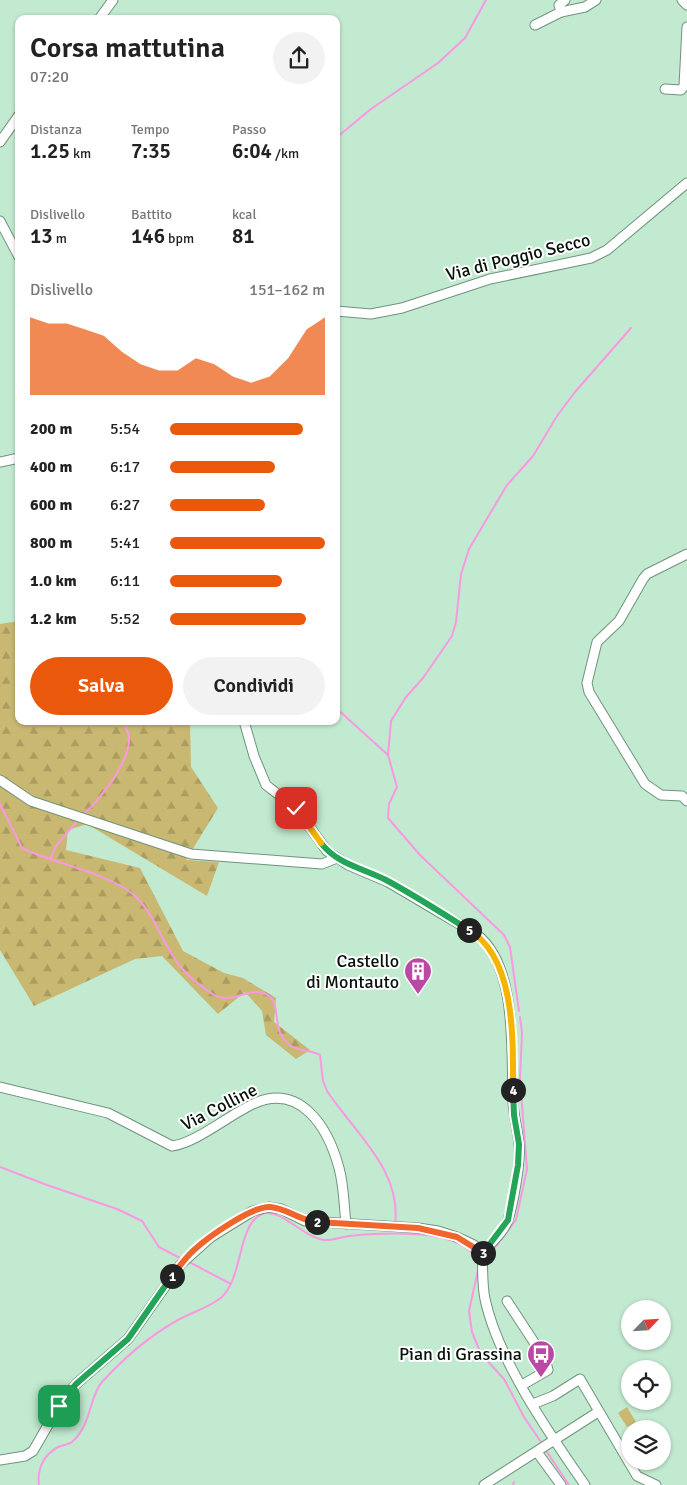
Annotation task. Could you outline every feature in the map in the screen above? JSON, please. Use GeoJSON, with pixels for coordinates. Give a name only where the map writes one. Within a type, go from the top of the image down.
{"type":"FeatureCollection","features":[{"type":"Feature","properties":{"kind":"street"},"geometry":{"type":"LineString","coordinates":[[103,15],[113,0]]}},
{"type":"Feature","properties":{"kind":"street"},"geometry":{"type":"LineString","coordinates":[[561,12],[559,4],[565,0]]}},
{"type":"Feature","properties":{"kind":"street"},"geometry":{"type":"LineString","coordinates":[[535,25],[561,12],[585,7],[596,0]]}},
{"type":"Feature","properties":{"kind":"street"},"geometry":{"type":"LineString","coordinates":[[682,0],[687,4]]}},
{"type":"Feature","properties":{"kind":"street"},"geometry":{"type":"LineString","coordinates":[[664,89],[681,90],[684,86],[687,27]]}},
{"type":"Feature","properties":{"kind":"street"},"geometry":{"type":"LineString","coordinates":[[0,142],[15,121]]}},
{"type":"Feature","properties":{"kind":"street","name":"Via di Poggio Secco"},"geometry":{"type":"LineString","coordinates":[[340,311],[371,314],[402,308],[490,279],[591,258],[607,250],[687,183]]}},
{"type":"Feature","properties":{"kind":"street"},"geometry":{"type":"LineString","coordinates":[[0,221],[15,249]]}},
{"type":"Feature","properties":{"kind":"street"},"geometry":{"type":"LineString","coordinates":[[0,462],[15,459]]}},
{"type":"Feature","properties":{"kind":"street"},"geometry":{"type":"LineString","coordinates":[[687,554],[647,574],[643,579],[619,621],[597,642],[588,684],[589,692],[645,784],[661,795],[682,796],[687,801]]}},
{"type":"Feature","properties":{"kind":"street"},"geometry":{"type":"LineString","coordinates":[[245,725],[254,756],[266,785],[296,808],[327,851],[348,865],[388,882],[476,934],[481,938],[496,960],[511,1023],[512,1099],[520,1153],[508,1220],[482,1253],[485,1298],[495,1335],[534,1404],[544,1447],[560,1485]]}},
{"type":"Feature","properties":{"kind":"street"},"geometry":{"type":"LineString","coordinates":[[0,780],[31,801],[191,854],[322,864],[337,858]]}},
{"type":"Feature","properties":{"kind":"street","name":"Via Colline"},"geometry":{"type":"LineString","coordinates":[[0,1087],[108,1113],[172,1146],[189,1141],[253,1104],[276,1097],[288,1099],[310,1113],[324,1130],[339,1168],[346,1224]]}},
{"type":"Feature","properties":{"kind":"street"},"geometry":{"type":"LineString","coordinates":[[0,1460],[25,1456],[33,1451],[59,1406],[76,1384],[128,1339],[181,1264],[211,1237],[253,1211],[269,1207],[282,1209],[305,1221],[438,1231],[457,1237],[474,1246],[482,1253]]}},
{"type":"Feature","properties":{"kind":"street"},"geometry":{"type":"LineString","coordinates":[[507,1301],[545,1359],[548,1370],[522,1385]]}},
{"type":"Feature","properties":{"kind":"street"},"geometry":{"type":"LineString","coordinates":[[534,1404],[553,1396],[580,1379],[637,1476],[656,1485]]}},
{"type":"Feature","properties":{"kind":"street"},"geometry":{"type":"LineString","coordinates":[[484,1485],[598,1412]]}},
{"type":"Feature","properties":{"kind":"street"},"geometry":{"type":"LineString","coordinates":[[544,1447],[584,1485]]}},
{"type":"Feature","properties":{"kind":"green space"},"geometry":{"type":"Polygon","coordinates":[[[15,622],[15,725],[190,725],[191,767],[218,808],[186,860],[219,862],[207,896],[87,824],[68,830],[66,850],[140,868],[183,951],[224,973],[243,978],[276,998],[274,1022],[310,1050],[296,1059],[266,1035],[262,1011],[245,992],[218,1014],[162,956],[135,959],[34,1006],[0,950],[0,624],[15,622]]]}},
{"type":"Feature","properties":{"kind":"green space"},"geometry":{"type":"Polygon","coordinates":[[[622,1410],[629,1410],[635,1420],[622,1420],[618,1413],[622,1410]]]}},
{"type":"Feature","properties":{"kind":"waterway"},"geometry":{"type":"LineString","coordinates":[[340,135],[371,109],[438,63],[465,38],[486,0]]}},
{"type":"Feature","properties":{"kind":"waterway"},"geometry":{"type":"LineString","coordinates":[[519,1011],[510,947],[504,935],[420,855],[388,818],[389,804],[397,787],[388,755],[391,721],[406,697],[423,678],[452,636],[456,622],[461,574],[469,549],[507,485],[533,456],[557,416],[575,392],[631,328]]}},
{"type":"Feature","properties":{"kind":"waterway"},"geometry":{"type":"LineString","coordinates":[[340,712],[388,755]]}},
{"type":"Feature","properties":{"kind":"waterway"},"geometry":{"type":"LineString","coordinates":[[83,815],[106,790],[120,768],[128,746],[129,736],[125,725]]}},
{"type":"Feature","properties":{"kind":"waterway"},"geometry":{"type":"LineString","coordinates":[[0,804],[22,848],[114,882],[137,898],[149,912],[179,964],[187,974],[214,995],[228,998],[256,992],[263,993],[273,1000],[281,1034],[294,1048],[320,1055],[323,1081],[327,1091],[384,1169],[391,1186],[395,1204],[395,1224]]}},
{"type":"Feature","properties":{"kind":"waterway"},"geometry":{"type":"LineString","coordinates":[[50,860],[56,846],[78,820]]}},
{"type":"Feature","properties":{"kind":"waterway"},"geometry":{"type":"LineString","coordinates":[[487,1258],[516,1220],[527,1169],[520,1079],[522,1033],[520,1017]]}},
{"type":"Feature","properties":{"kind":"waterway"},"geometry":{"type":"LineString","coordinates":[[0,1167],[117,1209],[142,1221],[159,1247],[180,1258]]}},
{"type":"Feature","properties":{"kind":"waterway"},"geometry":{"type":"LineString","coordinates":[[39,1485],[42,1463],[53,1450],[72,1442],[78,1435],[87,1419],[98,1388],[110,1373],[137,1348],[157,1333],[178,1320],[213,1303],[226,1292],[232,1281],[248,1230],[254,1220],[262,1214],[277,1215],[319,1239],[332,1240],[349,1236],[400,1233],[440,1237],[457,1243],[470,1251],[478,1263]]}},
{"type":"Feature","properties":{"kind":"waterway"},"geometry":{"type":"LineString","coordinates":[[189,1262],[231,1284]]}},
{"type":"Feature","properties":{"kind":"waterway"},"geometry":{"type":"LineString","coordinates":[[478,1270],[469,1311],[472,1332],[481,1354],[504,1379],[524,1417],[543,1445]]}},
{"type":"Feature","properties":{"kind":"waterway"},"geometry":{"type":"LineString","coordinates":[[545,1449],[569,1485]]}},
{"type":"Feature","properties":{"kind":"place","name":"Castello di Montauto"},"geometry":{"type":"Point","coordinates":[418,995]}},
{"type":"Feature","properties":{"kind":"place","name":"Pian di Grassina"},"geometry":{"type":"Point","coordinates":[541,1378]}},
{"type":"Feature","properties":{"kind":"route"},"geometry":{"type":"LineString","coordinates":[[59,1406],[76,1384],[128,1339],[181,1264],[194,1250],[253,1211],[269,1207],[282,1209],[305,1221],[438,1231],[457,1237],[474,1246],[482,1253],[508,1220],[520,1153],[512,1099],[512,1030],[509,1009],[496,960],[489,948],[476,934],[388,882],[348,865],[327,851],[296,808]]}}]}
